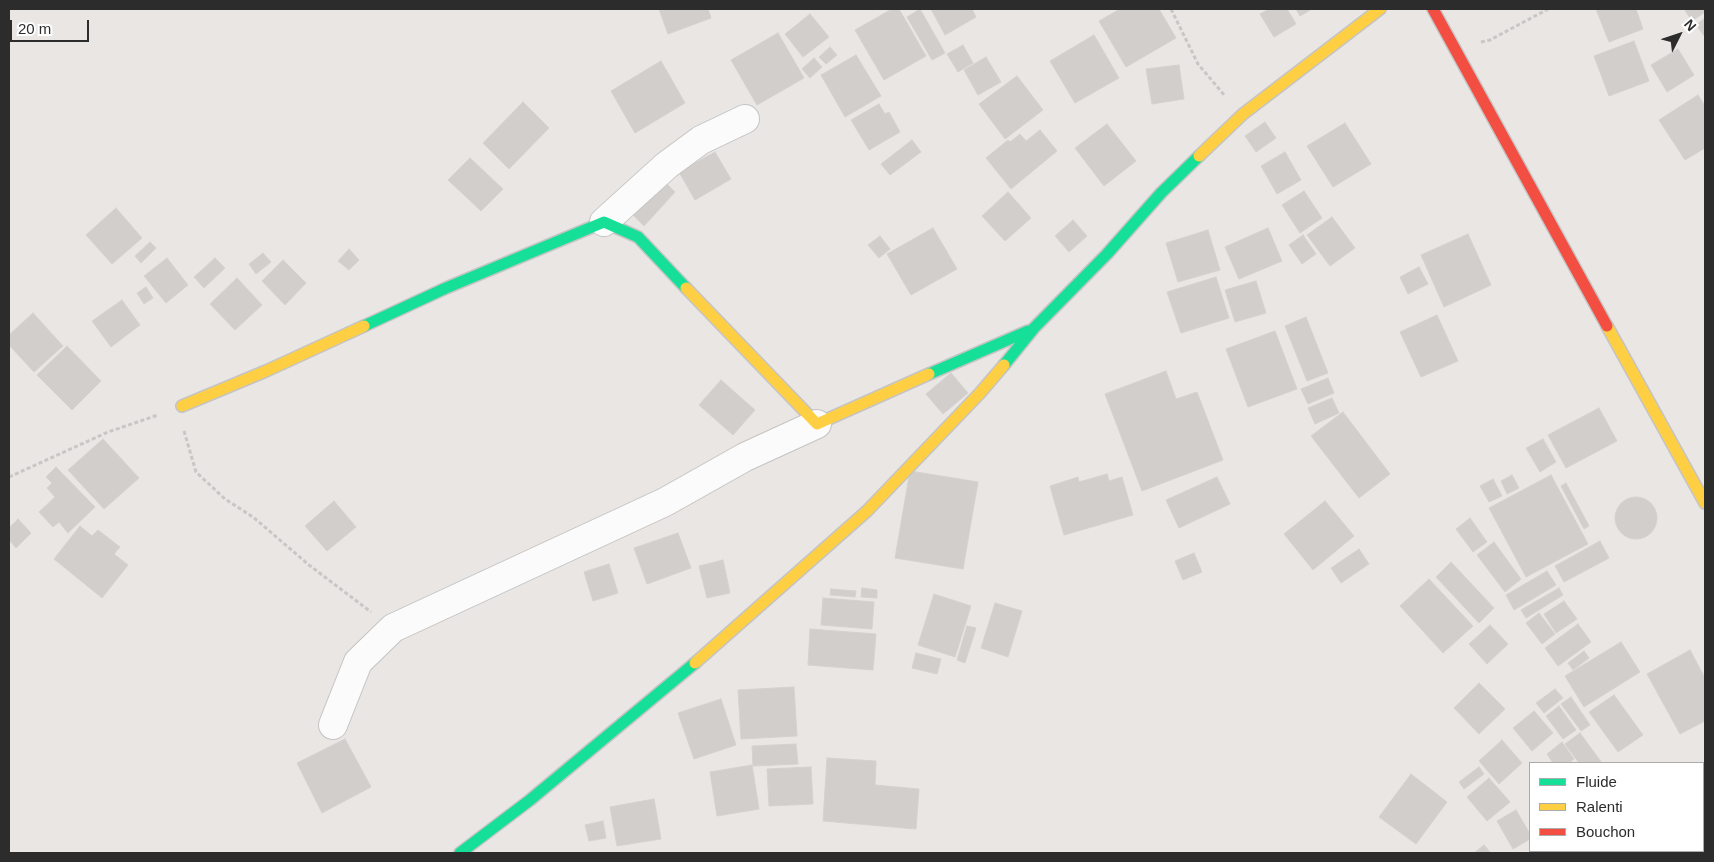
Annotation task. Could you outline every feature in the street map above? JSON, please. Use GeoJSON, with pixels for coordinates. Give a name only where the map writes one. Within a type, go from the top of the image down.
{"type":"FeatureCollection","features":[{"type":"Feature","properties":{"kind":"street"},"geometry":{"type":"LineString","coordinates":[[460,853],[530,800],[676,679],[867,511],[980,393],[1034,328],[1094,268],[1161,193],[1243,114],[1380,9]]}},
{"type":"Feature","properties":{"kind":"street"},"geometry":{"type":"LineString","coordinates":[[1433,9],[1456,48],[1587,292],[1705,503]]}},
{"type":"Feature","properties":{"kind":"street"},"geometry":{"type":"LineString","coordinates":[[182,406],[266,371],[446,288],[604,222],[667,165],[701,140],[745,119]]}},
{"type":"Feature","properties":{"kind":"street"},"geometry":{"type":"LineString","coordinates":[[604,222],[638,237],[817,424]]}},
{"type":"Feature","properties":{"kind":"street"},"geometry":{"type":"LineString","coordinates":[[333,725],[358,662],[393,628],[665,502],[745,457],[1034,328]]}},
{"type":"Feature","properties":{"kind":"path"},"geometry":{"type":"LineString","coordinates":[[1171,9],[1198,64],[1221,92],[1243,114]]}},
{"type":"Feature","properties":{"kind":"path"},"geometry":{"type":"LineString","coordinates":[[1456,48],[1490,40],[1548,9]]}},
{"type":"Feature","properties":{"kind":"path"},"geometry":{"type":"LineString","coordinates":[[9,477],[108,432],[182,406],[185,437],[196,472],[225,499],[253,517],[334,585],[393,628]]}},
{"type":"Feature","properties":{"kind":"building"},"geometry":{"type":"Polygon","coordinates":[[[659,9],[708,9],[711,18],[668,34],[659,9]]]}},
{"type":"Feature","properties":{"kind":"building"},"geometry":{"type":"Polygon","coordinates":[[[892,9],[899,9],[926,56],[884,80],[855,30],[892,9]]]}},
{"type":"Feature","properties":{"kind":"building"},"geometry":{"type":"Polygon","coordinates":[[[920,9],[945,53],[932,60],[907,17],[920,9]]]}},
{"type":"Feature","properties":{"kind":"building"},"geometry":{"type":"Polygon","coordinates":[[[931,9],[972,9],[976,17],[945,35],[931,9]]]}},
{"type":"Feature","properties":{"kind":"building"},"geometry":{"type":"Polygon","coordinates":[[[1120,9],[1159,9],[1176,38],[1126,67],[1099,21],[1120,9]]]}},
{"type":"Feature","properties":{"kind":"building"},"geometry":{"type":"Polygon","coordinates":[[[1269,9],[1287,9],[1296,24],[1274,37],[1260,14],[1269,9]]]}},
{"type":"Feature","properties":{"kind":"building"},"geometry":{"type":"Polygon","coordinates":[[[1296,9],[1312,9],[1300,16],[1296,9]]]}},
{"type":"Feature","properties":{"kind":"building"},"geometry":{"type":"Polygon","coordinates":[[[1596,9],[1636,9],[1643,29],[1609,42],[1596,9]]]}},
{"type":"Feature","properties":{"kind":"building"},"geometry":{"type":"Polygon","coordinates":[[[1684,9],[1705,9],[1705,12],[1692,21],[1684,9]]]}},
{"type":"Feature","properties":{"kind":"building"},"geometry":{"type":"Polygon","coordinates":[[[810,14],[829,37],[803,57],[785,34],[810,14]]]}},
{"type":"Feature","properties":{"kind":"building"},"geometry":{"type":"Polygon","coordinates":[[[1705,18],[1705,37],[1696,25],[1705,18]]]}},
{"type":"Feature","properties":{"kind":"building"},"geometry":{"type":"Polygon","coordinates":[[[778,33],[804,78],[757,105],[731,60],[778,33]]]}},
{"type":"Feature","properties":{"kind":"building"},"geometry":{"type":"Polygon","coordinates":[[[1094,35],[1119,78],[1075,103],[1050,61],[1094,35]]]}},
{"type":"Feature","properties":{"kind":"building"},"geometry":{"type":"Polygon","coordinates":[[[1634,41],[1649,81],[1609,96],[1594,56],[1634,41]]]}},
{"type":"Feature","properties":{"kind":"building"},"geometry":{"type":"Polygon","coordinates":[[[963,45],[973,63],[958,72],[947,54],[963,45]]]}},
{"type":"Feature","properties":{"kind":"building"},"geometry":{"type":"Polygon","coordinates":[[[830,47],[837,55],[826,64],[819,57],[830,47]]]}},
{"type":"Feature","properties":{"kind":"building"},"geometry":{"type":"Polygon","coordinates":[[[1678,49],[1694,75],[1667,92],[1651,65],[1678,49]]]}},
{"type":"Feature","properties":{"kind":"building"},"geometry":{"type":"Polygon","coordinates":[[[856,55],[881,96],[845,117],[821,75],[856,55]]]}},
{"type":"Feature","properties":{"kind":"building"},"geometry":{"type":"Polygon","coordinates":[[[986,57],[1001,82],[978,95],[964,70],[986,57]]]}},
{"type":"Feature","properties":{"kind":"building"},"geometry":{"type":"Polygon","coordinates":[[[814,58],[822,67],[810,78],[802,69],[814,58]]]}},
{"type":"Feature","properties":{"kind":"building"},"geometry":{"type":"Polygon","coordinates":[[[661,61],[685,103],[635,133],[611,91],[661,61]]]}},
{"type":"Feature","properties":{"kind":"building"},"geometry":{"type":"Polygon","coordinates":[[[1179,65],[1184,99],[1152,104],[1146,69],[1179,65]]]}},
{"type":"Feature","properties":{"kind":"building"},"geometry":{"type":"Polygon","coordinates":[[[1017,76],[1043,110],[1005,139],[979,104],[1017,76]]]}},
{"type":"Feature","properties":{"kind":"building"},"geometry":{"type":"Polygon","coordinates":[[[1698,95],[1705,106],[1705,148],[1685,160],[1659,120],[1698,95]]]}},
{"type":"Feature","properties":{"kind":"building"},"geometry":{"type":"Polygon","coordinates":[[[523,102],[549,128],[509,169],[483,143],[523,102]]]}},
{"type":"Feature","properties":{"kind":"building"},"geometry":{"type":"Polygon","coordinates":[[[879,104],[885,114],[889,112],[900,132],[869,150],[851,120],[879,104]]]}},
{"type":"Feature","properties":{"kind":"building"},"geometry":{"type":"Polygon","coordinates":[[[1265,122],[1276,138],[1256,152],[1245,136],[1265,122]]]}},
{"type":"Feature","properties":{"kind":"building"},"geometry":{"type":"Polygon","coordinates":[[[1345,123],[1371,164],[1333,187],[1307,146],[1345,123]]]}},
{"type":"Feature","properties":{"kind":"building"},"geometry":{"type":"Polygon","coordinates":[[[1107,124],[1136,161],[1104,186],[1075,148],[1107,124]]]}},
{"type":"Feature","properties":{"kind":"building"},"geometry":{"type":"Polygon","coordinates":[[[1040,130],[1057,151],[1011,189],[986,158],[1008,140],[1010,142],[1020,134],[1026,141],[1040,130]]]}},
{"type":"Feature","properties":{"kind":"building"},"geometry":{"type":"Polygon","coordinates":[[[912,140],[921,152],[890,175],[881,164],[912,140]]]}},
{"type":"Feature","properties":{"kind":"building"},"geometry":{"type":"Polygon","coordinates":[[[715,152],[731,179],[695,200],[679,172],[715,152]]]}},
{"type":"Feature","properties":{"kind":"building"},"geometry":{"type":"Polygon","coordinates":[[[1285,152],[1301,180],[1277,194],[1261,166],[1285,152]]]}},
{"type":"Feature","properties":{"kind":"building"},"geometry":{"type":"Polygon","coordinates":[[[470,158],[503,189],[481,211],[448,180],[470,158]]]}},
{"type":"Feature","properties":{"kind":"building"},"geometry":{"type":"Polygon","coordinates":[[[665,182],[675,192],[644,226],[633,215],[665,182]]]}},
{"type":"Feature","properties":{"kind":"building"},"geometry":{"type":"Polygon","coordinates":[[[1304,191],[1322,218],[1300,233],[1282,205],[1304,191]]]}},
{"type":"Feature","properties":{"kind":"building"},"geometry":{"type":"Polygon","coordinates":[[[1008,192],[1031,218],[1005,241],[982,216],[1008,192]]]}},
{"type":"Feature","properties":{"kind":"building"},"geometry":{"type":"Polygon","coordinates":[[[116,208],[142,238],[112,264],[86,235],[116,208]]]}},
{"type":"Feature","properties":{"kind":"building"},"geometry":{"type":"Polygon","coordinates":[[[1332,217],[1355,248],[1330,266],[1307,235],[1332,217]]]}},
{"type":"Feature","properties":{"kind":"building"},"geometry":{"type":"Polygon","coordinates":[[[1073,220],[1087,236],[1069,252],[1055,236],[1073,220]]]}},
{"type":"Feature","properties":{"kind":"building"},"geometry":{"type":"Polygon","coordinates":[[[933,228],[957,269],[911,295],[887,254],[933,228]]]}},
{"type":"Feature","properties":{"kind":"building"},"geometry":{"type":"Polygon","coordinates":[[[1268,228],[1282,261],[1239,279],[1225,247],[1268,228]]]}},
{"type":"Feature","properties":{"kind":"building"},"geometry":{"type":"Polygon","coordinates":[[[1208,230],[1220,270],[1178,282],[1166,243],[1208,230]]]}},
{"type":"Feature","properties":{"kind":"building"},"geometry":{"type":"Polygon","coordinates":[[[1468,234],[1491,285],[1444,307],[1421,255],[1468,234]]]}},
{"type":"Feature","properties":{"kind":"building"},"geometry":{"type":"Polygon","coordinates":[[[1303,235],[1316,254],[1302,264],[1289,245],[1303,235]]]}},
{"type":"Feature","properties":{"kind":"building"},"geometry":{"type":"Polygon","coordinates":[[[880,236],[890,249],[879,258],[868,245],[880,236]]]}},
{"type":"Feature","properties":{"kind":"building"},"geometry":{"type":"Polygon","coordinates":[[[150,242],[156,248],[141,263],[135,256],[150,242]]]}},
{"type":"Feature","properties":{"kind":"building"},"geometry":{"type":"Polygon","coordinates":[[[349,249],[359,260],[349,270],[338,261],[349,249]]]}},
{"type":"Feature","properties":{"kind":"building"},"geometry":{"type":"Polygon","coordinates":[[[263,253],[271,262],[256,274],[249,264],[263,253]]]}},
{"type":"Feature","properties":{"kind":"building"},"geometry":{"type":"Polygon","coordinates":[[[167,258],[188,285],[166,303],[144,276],[167,258]]]}},
{"type":"Feature","properties":{"kind":"building"},"geometry":{"type":"Polygon","coordinates":[[[215,258],[225,268],[204,288],[194,277],[215,258]]]}},
{"type":"Feature","properties":{"kind":"building"},"geometry":{"type":"Polygon","coordinates":[[[283,260],[306,283],[285,305],[262,281],[283,260]]]}},
{"type":"Feature","properties":{"kind":"building"},"geometry":{"type":"Polygon","coordinates":[[[1419,267],[1428,284],[1408,294],[1400,277],[1419,267]]]}},
{"type":"Feature","properties":{"kind":"building"},"geometry":{"type":"Polygon","coordinates":[[[1216,277],[1229,318],[1181,333],[1167,292],[1216,277]]]}},
{"type":"Feature","properties":{"kind":"building"},"geometry":{"type":"Polygon","coordinates":[[[237,278],[262,305],[235,330],[210,304],[237,278]]]}},
{"type":"Feature","properties":{"kind":"building"},"geometry":{"type":"Polygon","coordinates":[[[1256,281],[1266,313],[1235,322],[1225,290],[1256,281]]]}},
{"type":"Feature","properties":{"kind":"building"},"geometry":{"type":"Polygon","coordinates":[[[146,287],[153,298],[144,304],[137,293],[146,287]]]}},
{"type":"Feature","properties":{"kind":"building"},"geometry":{"type":"Polygon","coordinates":[[[122,300],[140,325],[111,347],[92,321],[122,300]]]}},
{"type":"Feature","properties":{"kind":"building"},"geometry":{"type":"Polygon","coordinates":[[[33,313],[63,346],[34,372],[9,345],[9,335],[33,313]]]}},
{"type":"Feature","properties":{"kind":"building"},"geometry":{"type":"Polygon","coordinates":[[[1437,315],[1458,361],[1421,377],[1400,332],[1437,315]]]}},
{"type":"Feature","properties":{"kind":"building"},"geometry":{"type":"Polygon","coordinates":[[[1306,317],[1328,373],[1307,381],[1285,326],[1306,317]]]}},
{"type":"Feature","properties":{"kind":"building"},"geometry":{"type":"Polygon","coordinates":[[[1275,331],[1297,389],[1248,407],[1226,349],[1275,331]]]}},
{"type":"Feature","properties":{"kind":"building"},"geometry":{"type":"Polygon","coordinates":[[[67,346],[101,381],[72,410],[37,375],[67,346]]]}},
{"type":"Feature","properties":{"kind":"building"},"geometry":{"type":"Polygon","coordinates":[[[1166,371],[1176,399],[1197,392],[1223,460],[1142,491],[1105,394],[1166,371]]]}},
{"type":"Feature","properties":{"kind":"building"},"geometry":{"type":"Polygon","coordinates":[[[951,373],[968,393],[943,414],[926,394],[951,373]]]}},
{"type":"Feature","properties":{"kind":"building"},"geometry":{"type":"Polygon","coordinates":[[[1328,378],[1334,393],[1308,404],[1301,389],[1328,378]]]}},
{"type":"Feature","properties":{"kind":"building"},"geometry":{"type":"Polygon","coordinates":[[[721,380],[755,410],[733,435],[699,405],[721,380]]]}},
{"type":"Feature","properties":{"kind":"building"},"geometry":{"type":"Polygon","coordinates":[[[1332,398],[1339,413],[1315,424],[1308,408],[1332,398]]]}},
{"type":"Feature","properties":{"kind":"building"},"geometry":{"type":"Polygon","coordinates":[[[1599,408],[1617,441],[1566,468],[1548,435],[1599,408]]]}},
{"type":"Feature","properties":{"kind":"building"},"geometry":{"type":"Polygon","coordinates":[[[1343,412],[1390,474],[1359,498],[1311,436],[1343,412]]]}},
{"type":"Feature","properties":{"kind":"building"},"geometry":{"type":"Polygon","coordinates":[[[103,439],[139,478],[104,509],[68,470],[103,439]]]}},
{"type":"Feature","properties":{"kind":"building"},"geometry":{"type":"Polygon","coordinates":[[[1543,439],[1556,462],[1540,472],[1526,448],[1543,439]]]}},
{"type":"Feature","properties":{"kind":"building"},"geometry":{"type":"Polygon","coordinates":[[[56,467],[95,507],[68,533],[59,522],[53,527],[39,512],[55,497],[47,488],[52,483],[46,477],[56,467]]]}},
{"type":"Feature","properties":{"kind":"building"},"geometry":{"type":"Polygon","coordinates":[[[910,471],[978,482],[963,569],[895,558],[910,471]]]}},
{"type":"Feature","properties":{"kind":"building"},"geometry":{"type":"Polygon","coordinates":[[[1107,474],[1109,481],[1122,477],[1133,515],[1064,535],[1050,486],[1078,477],[1079,482],[1107,474]]]}},
{"type":"Feature","properties":{"kind":"building"},"geometry":{"type":"Polygon","coordinates":[[[1512,475],[1519,488],[1507,494],[1501,481],[1512,475]]]}},
{"type":"Feature","properties":{"kind":"building"},"geometry":{"type":"Polygon","coordinates":[[[1551,475],[1588,544],[1526,577],[1489,508],[1551,475]]]}},
{"type":"Feature","properties":{"kind":"building"},"geometry":{"type":"Polygon","coordinates":[[[1217,477],[1230,504],[1179,528],[1166,500],[1217,477]]]}},
{"type":"Feature","properties":{"kind":"building"},"geometry":{"type":"Polygon","coordinates":[[[1493,479],[1502,496],[1489,502],[1480,486],[1493,479]]]}},
{"type":"Feature","properties":{"kind":"building"},"geometry":{"type":"Polygon","coordinates":[[[1566,483],[1589,526],[1584,529],[1561,486],[1566,483]]]}},
{"type":"Feature","properties":{"kind":"building"},"geometry":{"type":"Polygon","coordinates":[[[1640,497],[1648,500],[1654,506],[1657,518],[1654,530],[1648,536],[1632,539],[1624,536],[1618,530],[1615,514],[1618,506],[1624,500],[1640,497]]]}},
{"type":"Feature","properties":{"kind":"building"},"geometry":{"type":"Polygon","coordinates":[[[334,501],[356,527],[327,551],[305,526],[334,501]]]}},
{"type":"Feature","properties":{"kind":"building"},"geometry":{"type":"Polygon","coordinates":[[[1325,501],[1354,536],[1313,570],[1284,534],[1325,501]]]}},
{"type":"Feature","properties":{"kind":"building"},"geometry":{"type":"Polygon","coordinates":[[[1470,518],[1487,542],[1473,552],[1456,529],[1470,518]]]}},
{"type":"Feature","properties":{"kind":"building"},"geometry":{"type":"Polygon","coordinates":[[[18,519],[31,533],[16,548],[9,540],[9,528],[18,519]]]}},
{"type":"Feature","properties":{"kind":"building"},"geometry":{"type":"Polygon","coordinates":[[[80,526],[92,536],[98,530],[120,547],[114,554],[128,565],[102,598],[54,559],[80,526]]]}},
{"type":"Feature","properties":{"kind":"building"},"geometry":{"type":"Polygon","coordinates":[[[678,533],[691,568],[647,584],[634,548],[678,533]]]}},
{"type":"Feature","properties":{"kind":"building"},"geometry":{"type":"Polygon","coordinates":[[[1600,541],[1609,558],[1564,582],[1555,566],[1600,541]]]}},
{"type":"Feature","properties":{"kind":"building"},"geometry":{"type":"Polygon","coordinates":[[[1494,542],[1521,579],[1505,592],[1477,555],[1494,542]]]}},
{"type":"Feature","properties":{"kind":"building"},"geometry":{"type":"Polygon","coordinates":[[[1359,549],[1369,564],[1341,583],[1331,568],[1359,549]]]}},
{"type":"Feature","properties":{"kind":"building"},"geometry":{"type":"Polygon","coordinates":[[[1194,553],[1202,572],[1183,580],[1175,561],[1194,553]]]}},
{"type":"Feature","properties":{"kind":"building"},"geometry":{"type":"Polygon","coordinates":[[[723,560],[730,593],[707,598],[699,566],[723,560]]]}},
{"type":"Feature","properties":{"kind":"building"},"geometry":{"type":"Polygon","coordinates":[[[1451,562],[1494,608],[1479,623],[1436,577],[1451,562]]]}},
{"type":"Feature","properties":{"kind":"building"},"geometry":{"type":"Polygon","coordinates":[[[609,564],[618,593],[593,601],[584,572],[609,564]]]}},
{"type":"Feature","properties":{"kind":"building"},"geometry":{"type":"Polygon","coordinates":[[[1547,571],[1556,585],[1514,610],[1506,595],[1547,571]]]}},
{"type":"Feature","properties":{"kind":"building"},"geometry":{"type":"Polygon","coordinates":[[[1429,579],[1473,626],[1443,653],[1400,606],[1429,579]]]}},
{"type":"Feature","properties":{"kind":"building"},"geometry":{"type":"Polygon","coordinates":[[[862,588],[877,590],[877,598],[861,597],[862,588]]]}},
{"type":"Feature","properties":{"kind":"building"},"geometry":{"type":"Polygon","coordinates":[[[1559,588],[1563,595],[1526,618],[1521,610],[1559,588]]]}},
{"type":"Feature","properties":{"kind":"building"},"geometry":{"type":"Polygon","coordinates":[[[831,589],[856,591],[855,597],[830,595],[831,589]]]}},
{"type":"Feature","properties":{"kind":"building"},"geometry":{"type":"Polygon","coordinates":[[[934,594],[971,606],[955,657],[918,645],[934,594]]]}},
{"type":"Feature","properties":{"kind":"building"},"geometry":{"type":"Polygon","coordinates":[[[823,598],[874,602],[872,629],[821,625],[823,598]]]}},
{"type":"Feature","properties":{"kind":"building"},"geometry":{"type":"Polygon","coordinates":[[[1564,601],[1577,619],[1556,633],[1544,614],[1564,601]]]}},
{"type":"Feature","properties":{"kind":"building"},"geometry":{"type":"Polygon","coordinates":[[[995,603],[1022,611],[1008,657],[981,648],[995,603]]]}},
{"type":"Feature","properties":{"kind":"building"},"geometry":{"type":"Polygon","coordinates":[[[1539,613],[1555,634],[1542,644],[1526,623],[1539,613]]]}},
{"type":"Feature","properties":{"kind":"building"},"geometry":{"type":"Polygon","coordinates":[[[1578,624],[1591,642],[1558,666],[1545,648],[1578,624]]]}},
{"type":"Feature","properties":{"kind":"building"},"geometry":{"type":"Polygon","coordinates":[[[1490,625],[1508,644],[1487,664],[1469,644],[1490,625]]]}},
{"type":"Feature","properties":{"kind":"building"},"geometry":{"type":"Polygon","coordinates":[[[967,626],[976,628],[965,663],[957,660],[967,626]]]}},
{"type":"Feature","properties":{"kind":"building"},"geometry":{"type":"Polygon","coordinates":[[[810,629],[876,634],[873,670],[808,665],[810,629]]]}},
{"type":"Feature","properties":{"kind":"building"},"geometry":{"type":"Polygon","coordinates":[[[1621,642],[1640,672],[1584,707],[1565,676],[1621,642]]]}},
{"type":"Feature","properties":{"kind":"building"},"geometry":{"type":"Polygon","coordinates":[[[1690,650],[1705,678],[1705,721],[1680,734],[1647,674],[1690,650]]]}},
{"type":"Feature","properties":{"kind":"building"},"geometry":{"type":"Polygon","coordinates":[[[1584,651],[1589,658],[1573,670],[1568,663],[1584,651]]]}},
{"type":"Feature","properties":{"kind":"building"},"geometry":{"type":"Polygon","coordinates":[[[916,653],[941,659],[937,674],[912,668],[916,653]]]}},
{"type":"Feature","properties":{"kind":"building"},"geometry":{"type":"Polygon","coordinates":[[[1479,683],[1505,709],[1479,734],[1454,708],[1479,683]]]}},
{"type":"Feature","properties":{"kind":"building"},"geometry":{"type":"Polygon","coordinates":[[[794,687],[797,736],[741,739],[738,690],[794,687]]]}},
{"type":"Feature","properties":{"kind":"building"},"geometry":{"type":"Polygon","coordinates":[[[1555,689],[1563,698],[1544,713],[1536,703],[1555,689]]]}},
{"type":"Feature","properties":{"kind":"building"},"geometry":{"type":"Polygon","coordinates":[[[1614,695],[1643,735],[1618,752],[1589,712],[1614,695]]]}},
{"type":"Feature","properties":{"kind":"building"},"geometry":{"type":"Polygon","coordinates":[[[1571,697],[1590,725],[1581,731],[1561,704],[1571,697]]]}},
{"type":"Feature","properties":{"kind":"building"},"geometry":{"type":"Polygon","coordinates":[[[721,699],[736,745],[694,759],[678,713],[721,699]]]}},
{"type":"Feature","properties":{"kind":"building"},"geometry":{"type":"Polygon","coordinates":[[[1559,706],[1576,730],[1563,739],[1546,716],[1559,706]]]}},
{"type":"Feature","properties":{"kind":"building"},"geometry":{"type":"Polygon","coordinates":[[[1534,711],[1553,733],[1532,751],[1513,728],[1534,711]]]}},
{"type":"Feature","properties":{"kind":"building"},"geometry":{"type":"Polygon","coordinates":[[[1580,733],[1601,762],[1578,762],[1565,744],[1580,733]]]}},
{"type":"Feature","properties":{"kind":"building"},"geometry":{"type":"Polygon","coordinates":[[[345,739],[371,787],[322,813],[297,763],[345,739]]]}},
{"type":"Feature","properties":{"kind":"building"},"geometry":{"type":"Polygon","coordinates":[[[1502,740],[1522,763],[1499,784],[1479,761],[1502,740]]]}},
{"type":"Feature","properties":{"kind":"building"},"geometry":{"type":"Polygon","coordinates":[[[1562,742],[1574,759],[1570,762],[1552,762],[1547,754],[1562,742]]]}},
{"type":"Feature","properties":{"kind":"building"},"geometry":{"type":"Polygon","coordinates":[[[796,744],[798,764],[753,766],[752,746],[796,744]]]}},
{"type":"Feature","properties":{"kind":"building"},"geometry":{"type":"Polygon","coordinates":[[[827,758],[876,761],[875,785],[919,789],[916,829],[823,821],[827,758]]]}},
{"type":"Feature","properties":{"kind":"building"},"geometry":{"type":"Polygon","coordinates":[[[752,765],[759,809],[717,816],[710,772],[752,765]]]}},
{"type":"Feature","properties":{"kind":"building"},"geometry":{"type":"Polygon","coordinates":[[[811,767],[813,804],[769,806],[767,769],[811,767]]]}},
{"type":"Feature","properties":{"kind":"building"},"geometry":{"type":"Polygon","coordinates":[[[1479,767],[1484,774],[1464,789],[1459,782],[1479,767]]]}},
{"type":"Feature","properties":{"kind":"building"},"geometry":{"type":"Polygon","coordinates":[[[1411,774],[1447,802],[1416,844],[1379,817],[1411,774]]]}},
{"type":"Feature","properties":{"kind":"building"},"geometry":{"type":"Polygon","coordinates":[[[1489,778],[1510,802],[1487,821],[1467,797],[1489,778]]]}},
{"type":"Feature","properties":{"kind":"building"},"geometry":{"type":"Polygon","coordinates":[[[654,799],[661,839],[617,846],[610,807],[654,799]]]}},
{"type":"Feature","properties":{"kind":"building"},"geometry":{"type":"Polygon","coordinates":[[[1516,810],[1529,832],[1529,840],[1513,849],[1497,821],[1516,810]]]}},
{"type":"Feature","properties":{"kind":"building"},"geometry":{"type":"Polygon","coordinates":[[[603,821],[606,838],[589,841],[585,825],[603,821]]]}},
{"type":"Feature","properties":{"kind":"building"},"geometry":{"type":"Polygon","coordinates":[[[1484,845],[1491,853],[1474,853],[1484,845]]]}},
{"type":"Feature","properties":{"kind":"traffic: fast"},"geometry":{"type":"LineString","coordinates":[[1004,365],[1034,328],[1107,254],[1161,193],[1199,156]]}},
{"type":"Feature","properties":{"kind":"traffic: fast"},"geometry":{"type":"LineString","coordinates":[[364,326],[446,288],[604,222],[638,237],[686,288]]}},
{"type":"Feature","properties":{"kind":"traffic: fast"},"geometry":{"type":"LineString","coordinates":[[929,374],[1028,331]]}},
{"type":"Feature","properties":{"kind":"traffic: fast"},"geometry":{"type":"LineString","coordinates":[[460,853],[530,800],[695,663]]}},
{"type":"Feature","properties":{"kind":"traffic: slow"},"geometry":{"type":"LineString","coordinates":[[1199,156],[1243,114],[1380,9]]}},
{"type":"Feature","properties":{"kind":"traffic: slow"},"geometry":{"type":"LineString","coordinates":[[686,288],[817,424],[929,374]]}},
{"type":"Feature","properties":{"kind":"traffic: slow"},"geometry":{"type":"LineString","coordinates":[[182,406],[266,371],[364,326]]}},
{"type":"Feature","properties":{"kind":"traffic: slow"},"geometry":{"type":"LineString","coordinates":[[1607,326],[1705,503]]}},
{"type":"Feature","properties":{"kind":"traffic: slow"},"geometry":{"type":"LineString","coordinates":[[695,663],[867,511],[980,393],[1004,365]]}},
{"type":"Feature","properties":{"kind":"traffic: jam"},"geometry":{"type":"LineString","coordinates":[[1433,9],[1607,326]]}}]}
